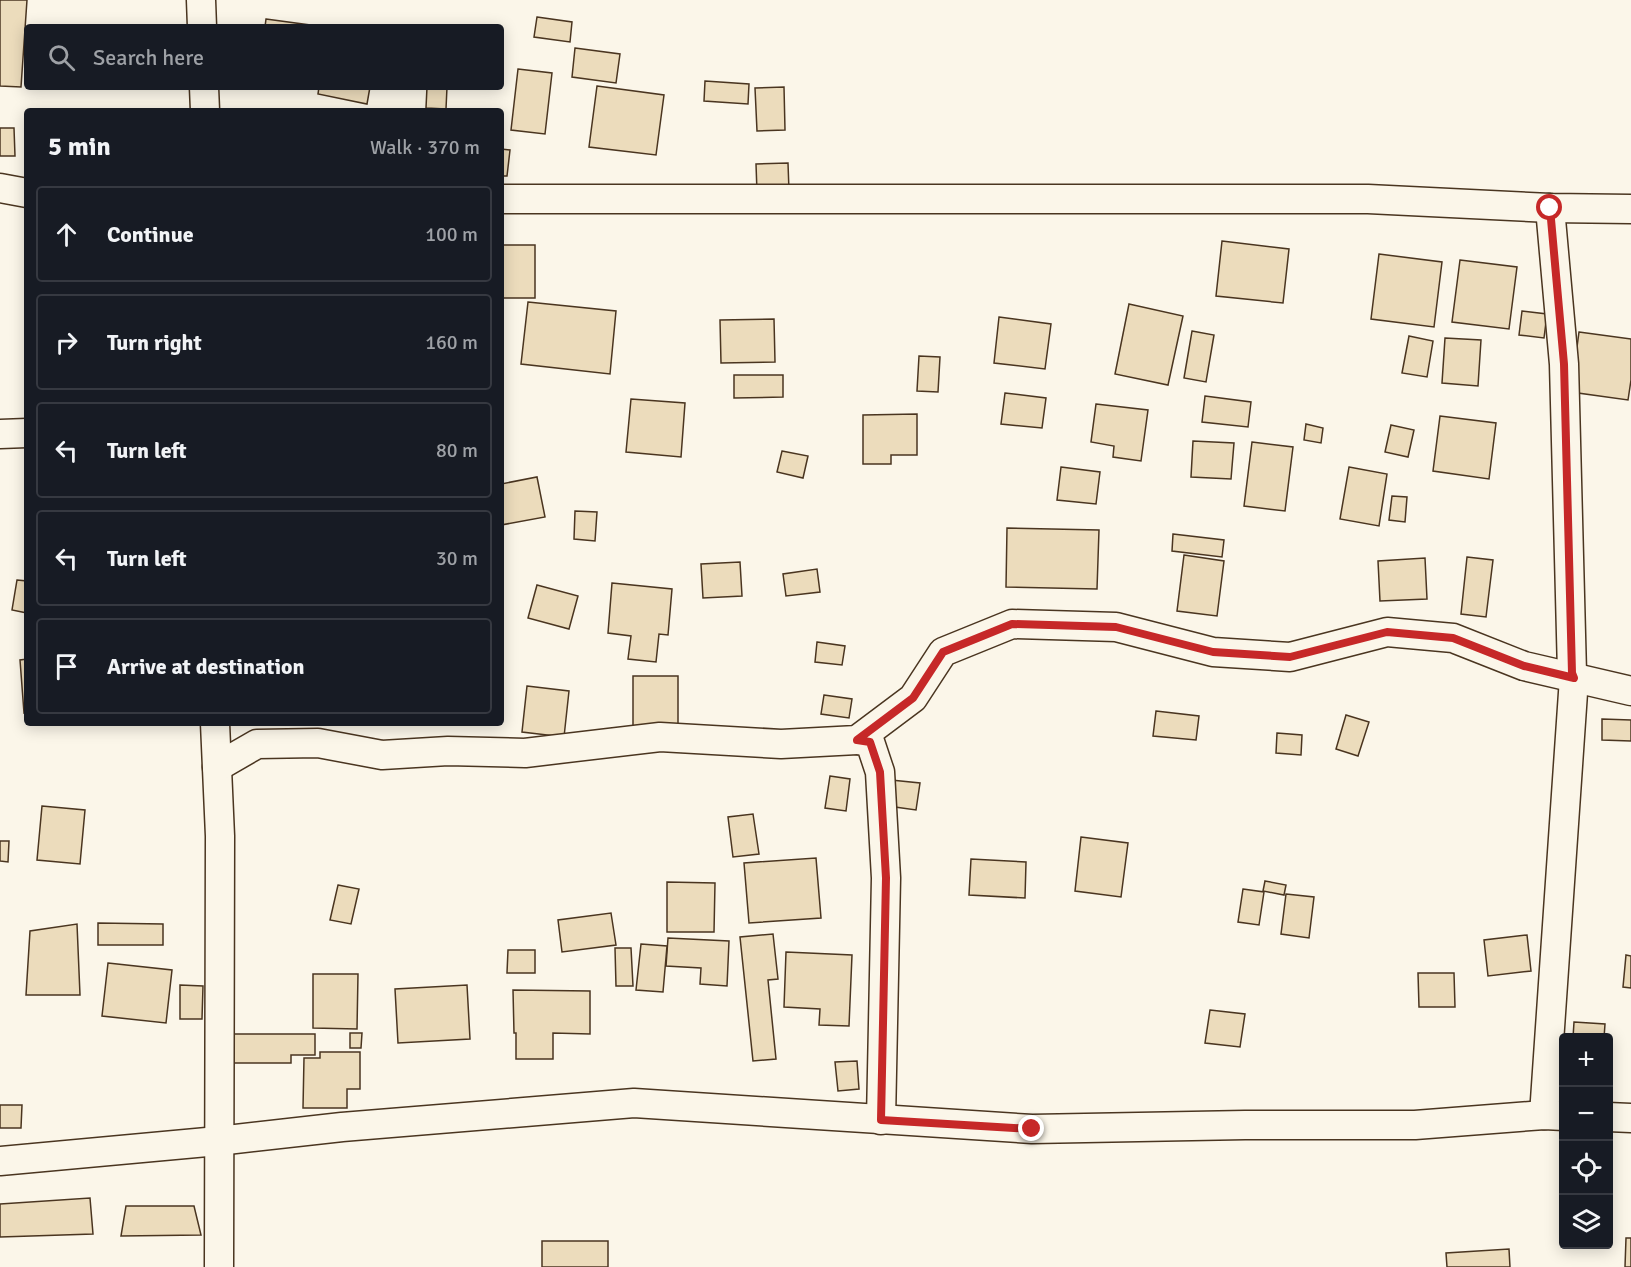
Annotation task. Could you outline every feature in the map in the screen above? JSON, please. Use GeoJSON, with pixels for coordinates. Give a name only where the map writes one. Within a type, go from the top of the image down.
{"type":"FeatureCollection","features":[{"type":"Feature","properties":{"kind":"street"},"geometry":{"type":"LineString","coordinates":[[201,0],[202,24]]}},
{"type":"Feature","properties":{"kind":"street"},"geometry":{"type":"LineString","coordinates":[[204,90],[205,108]]}},
{"type":"Feature","properties":{"kind":"street"},"geometry":{"type":"LineString","coordinates":[[0,188],[24,192]]}},
{"type":"Feature","properties":{"kind":"street"},"geometry":{"type":"LineString","coordinates":[[504,199],[1368,199],[1550,208],[1631,209]]}},
{"type":"Feature","properties":{"kind":"street"},"geometry":{"type":"LineString","coordinates":[[0,1161],[342,1127],[634,1103],[1032,1129],[1415,1125],[1554,1115],[1574,678],[1572,673],[1564,364],[1550,208]]}},
{"type":"Feature","properties":{"kind":"street"},"geometry":{"type":"LineString","coordinates":[[0,434],[24,433]]}},
{"type":"Feature","properties":{"kind":"street"},"geometry":{"type":"LineString","coordinates":[[857,740],[913,698],[943,652],[1012,624],[1116,627],[1213,652],[1290,657],[1387,632],[1453,638],[1524,666],[1631,691]]}},
{"type":"Feature","properties":{"kind":"street"},"geometry":{"type":"LineString","coordinates":[[215,726],[220,836],[219,1267]]}},
{"type":"Feature","properties":{"kind":"street"},"geometry":{"type":"LineString","coordinates":[[217,767],[257,744],[318,743],[382,755],[448,751],[525,753],[660,737],[781,744],[857,740],[870,742],[880,772],[886,878],[881,1120]]}},
{"type":"Feature","properties":{"kind":"street"},"geometry":{"type":"LineString","coordinates":[[1613,1117],[1631,1118]]}},
{"type":"Feature","properties":{"kind":"building"},"geometry":{"type":"Polygon","coordinates":[[[0,0],[27,0],[21,87],[0,86],[0,0]]]}},
{"type":"Feature","properties":{"kind":"building"},"geometry":{"type":"Polygon","coordinates":[[[537,17],[572,22],[570,42],[534,37],[537,17]]]}},
{"type":"Feature","properties":{"kind":"building"},"geometry":{"type":"Polygon","coordinates":[[[266,19],[303,24],[265,24],[266,19]]]}},
{"type":"Feature","properties":{"kind":"building"},"geometry":{"type":"Polygon","coordinates":[[[575,48],[620,54],[616,83],[572,77],[575,48]]]}},
{"type":"Feature","properties":{"kind":"building"},"geometry":{"type":"Polygon","coordinates":[[[518,69],[552,73],[545,134],[511,130],[518,69]]]}},
{"type":"Feature","properties":{"kind":"building"},"geometry":{"type":"Polygon","coordinates":[[[705,81],[749,84],[748,104],[704,101],[705,81]]]}},
{"type":"Feature","properties":{"kind":"building"},"geometry":{"type":"Polygon","coordinates":[[[597,86],[664,95],[656,155],[589,147],[597,86]]]}},
{"type":"Feature","properties":{"kind":"building"},"geometry":{"type":"Polygon","coordinates":[[[784,87],[785,130],[757,131],[755,88],[784,87]]]}},
{"type":"Feature","properties":{"kind":"building"},"geometry":{"type":"Polygon","coordinates":[[[319,90],[369,90],[367,104],[318,94],[319,90]]]}},
{"type":"Feature","properties":{"kind":"building"},"geometry":{"type":"Polygon","coordinates":[[[427,90],[447,90],[446,108],[426,108],[427,90]]]}},
{"type":"Feature","properties":{"kind":"building"},"geometry":{"type":"Polygon","coordinates":[[[0,128],[14,128],[15,156],[0,156],[0,128]]]}},
{"type":"Feature","properties":{"kind":"building"},"geometry":{"type":"Polygon","coordinates":[[[504,149],[510,150],[507,176],[504,176],[504,149]]]}},
{"type":"Feature","properties":{"kind":"building"},"geometry":{"type":"Polygon","coordinates":[[[788,163],[789,191],[757,192],[756,164],[788,163]]]}},
{"type":"Feature","properties":{"kind":"building"},"geometry":{"type":"Polygon","coordinates":[[[1222,241],[1289,249],[1283,303],[1216,296],[1222,241]]]}},
{"type":"Feature","properties":{"kind":"building"},"geometry":{"type":"Polygon","coordinates":[[[504,245],[535,245],[535,298],[504,298],[504,245]]]}},
{"type":"Feature","properties":{"kind":"building"},"geometry":{"type":"Polygon","coordinates":[[[1379,254],[1442,262],[1434,327],[1371,319],[1379,254]]]}},
{"type":"Feature","properties":{"kind":"building"},"geometry":{"type":"Polygon","coordinates":[[[1460,260],[1517,267],[1509,329],[1452,322],[1460,260]]]}},
{"type":"Feature","properties":{"kind":"building"},"geometry":{"type":"Polygon","coordinates":[[[528,302],[616,311],[610,374],[521,364],[528,302]]]}},
{"type":"Feature","properties":{"kind":"building"},"geometry":{"type":"Polygon","coordinates":[[[1129,304],[1183,316],[1168,385],[1115,374],[1129,304]]]}},
{"type":"Feature","properties":{"kind":"building"},"geometry":{"type":"Polygon","coordinates":[[[1522,311],[1547,314],[1544,338],[1519,335],[1522,311]]]}},
{"type":"Feature","properties":{"kind":"building"},"geometry":{"type":"Polygon","coordinates":[[[999,317],[1051,324],[1045,369],[994,363],[999,317]]]}},
{"type":"Feature","properties":{"kind":"building"},"geometry":{"type":"Polygon","coordinates":[[[774,319],[775,362],[721,363],[720,320],[774,319]]]}},
{"type":"Feature","properties":{"kind":"building"},"geometry":{"type":"Polygon","coordinates":[[[1192,331],[1214,335],[1206,382],[1184,378],[1192,331]]]}},
{"type":"Feature","properties":{"kind":"building"},"geometry":{"type":"Polygon","coordinates":[[[1579,332],[1631,339],[1631,380],[1628,400],[1571,392],[1579,332]]]}},
{"type":"Feature","properties":{"kind":"building"},"geometry":{"type":"Polygon","coordinates":[[[1409,336],[1433,341],[1427,377],[1402,373],[1409,336]]]}},
{"type":"Feature","properties":{"kind":"building"},"geometry":{"type":"Polygon","coordinates":[[[1445,338],[1481,340],[1478,386],[1442,383],[1445,338]]]}},
{"type":"Feature","properties":{"kind":"building"},"geometry":{"type":"Polygon","coordinates":[[[919,356],[940,357],[938,392],[917,391],[919,356]]]}},
{"type":"Feature","properties":{"kind":"building"},"geometry":{"type":"Polygon","coordinates":[[[734,375],[783,375],[783,397],[734,398],[734,375]]]}},
{"type":"Feature","properties":{"kind":"building"},"geometry":{"type":"Polygon","coordinates":[[[1005,393],[1046,398],[1042,428],[1001,424],[1005,393]]]}},
{"type":"Feature","properties":{"kind":"building"},"geometry":{"type":"Polygon","coordinates":[[[1205,396],[1251,402],[1248,427],[1202,422],[1205,396]]]}},
{"type":"Feature","properties":{"kind":"building"},"geometry":{"type":"Polygon","coordinates":[[[631,399],[685,403],[681,457],[626,452],[631,399]]]}},
{"type":"Feature","properties":{"kind":"building"},"geometry":{"type":"Polygon","coordinates":[[[1096,404],[1148,410],[1141,461],[1113,457],[1114,446],[1091,442],[1096,404]]]}},
{"type":"Feature","properties":{"kind":"building"},"geometry":{"type":"Polygon","coordinates":[[[917,414],[917,455],[891,455],[891,464],[863,464],[863,415],[917,414]]]}},
{"type":"Feature","properties":{"kind":"building"},"geometry":{"type":"Polygon","coordinates":[[[1440,416],[1496,423],[1489,479],[1433,471],[1440,416]]]}},
{"type":"Feature","properties":{"kind":"building"},"geometry":{"type":"Polygon","coordinates":[[[1306,424],[1323,428],[1321,443],[1304,440],[1306,424]]]}},
{"type":"Feature","properties":{"kind":"building"},"geometry":{"type":"Polygon","coordinates":[[[1391,425],[1414,430],[1408,457],[1385,452],[1391,425]]]}},
{"type":"Feature","properties":{"kind":"building"},"geometry":{"type":"Polygon","coordinates":[[[1193,441],[1234,443],[1231,479],[1191,477],[1193,441]]]}},
{"type":"Feature","properties":{"kind":"building"},"geometry":{"type":"Polygon","coordinates":[[[1252,442],[1293,447],[1285,511],[1244,506],[1252,442]]]}},
{"type":"Feature","properties":{"kind":"building"},"geometry":{"type":"Polygon","coordinates":[[[782,451],[808,456],[803,478],[777,472],[782,451]]]}},
{"type":"Feature","properties":{"kind":"building"},"geometry":{"type":"Polygon","coordinates":[[[1061,467],[1100,472],[1096,504],[1057,500],[1061,467]]]}},
{"type":"Feature","properties":{"kind":"building"},"geometry":{"type":"Polygon","coordinates":[[[1349,467],[1387,474],[1379,526],[1340,519],[1349,467]]]}},
{"type":"Feature","properties":{"kind":"building"},"geometry":{"type":"Polygon","coordinates":[[[537,477],[545,517],[504,524],[504,483],[537,477]]]}},
{"type":"Feature","properties":{"kind":"building"},"geometry":{"type":"Polygon","coordinates":[[[1392,496],[1407,497],[1405,522],[1389,520],[1392,496]]]}},
{"type":"Feature","properties":{"kind":"building"},"geometry":{"type":"Polygon","coordinates":[[[575,511],[597,512],[595,541],[574,539],[575,511]]]}},
{"type":"Feature","properties":{"kind":"building"},"geometry":{"type":"Polygon","coordinates":[[[1007,528],[1099,530],[1097,589],[1006,587],[1007,528]]]}},
{"type":"Feature","properties":{"kind":"building"},"geometry":{"type":"Polygon","coordinates":[[[1173,534],[1224,540],[1222,557],[1172,551],[1173,534]]]}},
{"type":"Feature","properties":{"kind":"building"},"geometry":{"type":"Polygon","coordinates":[[[1184,555],[1224,561],[1217,616],[1177,611],[1184,555]]]}},
{"type":"Feature","properties":{"kind":"building"},"geometry":{"type":"Polygon","coordinates":[[[1467,557],[1493,560],[1486,617],[1461,614],[1467,557]]]}},
{"type":"Feature","properties":{"kind":"building"},"geometry":{"type":"Polygon","coordinates":[[[1425,558],[1427,599],[1380,601],[1378,561],[1425,558]]]}},
{"type":"Feature","properties":{"kind":"building"},"geometry":{"type":"Polygon","coordinates":[[[740,562],[742,596],[703,598],[701,564],[740,562]]]}},
{"type":"Feature","properties":{"kind":"building"},"geometry":{"type":"Polygon","coordinates":[[[817,569],[820,592],[786,596],[783,574],[817,569]]]}},
{"type":"Feature","properties":{"kind":"building"},"geometry":{"type":"Polygon","coordinates":[[[17,580],[24,581],[24,612],[12,610],[17,580]]]}},
{"type":"Feature","properties":{"kind":"building"},"geometry":{"type":"Polygon","coordinates":[[[612,583],[672,589],[668,635],[659,634],[656,662],[628,659],[631,636],[608,633],[612,583]]]}},
{"type":"Feature","properties":{"kind":"building"},"geometry":{"type":"Polygon","coordinates":[[[537,585],[578,596],[569,629],[528,618],[537,585]]]}},
{"type":"Feature","properties":{"kind":"building"},"geometry":{"type":"Polygon","coordinates":[[[817,642],[845,646],[842,665],[815,662],[817,642]]]}},
{"type":"Feature","properties":{"kind":"building"},"geometry":{"type":"Polygon","coordinates":[[[24,659],[24,713],[20,660],[24,659]]]}},
{"type":"Feature","properties":{"kind":"building"},"geometry":{"type":"Polygon","coordinates":[[[633,676],[678,676],[678,726],[633,726],[633,676]]]}},
{"type":"Feature","properties":{"kind":"building"},"geometry":{"type":"Polygon","coordinates":[[[527,686],[569,691],[564,737],[522,732],[527,686]]]}},
{"type":"Feature","properties":{"kind":"building"},"geometry":{"type":"Polygon","coordinates":[[[824,695],[852,699],[849,718],[821,714],[824,695]]]}},
{"type":"Feature","properties":{"kind":"building"},"geometry":{"type":"Polygon","coordinates":[[[1156,711],[1199,716],[1196,740],[1153,736],[1156,711]]]}},
{"type":"Feature","properties":{"kind":"building"},"geometry":{"type":"Polygon","coordinates":[[[1346,715],[1369,722],[1358,756],[1336,749],[1346,715]]]}},
{"type":"Feature","properties":{"kind":"building"},"geometry":{"type":"Polygon","coordinates":[[[1602,719],[1631,720],[1631,741],[1602,740],[1602,719]]]}},
{"type":"Feature","properties":{"kind":"building"},"geometry":{"type":"Polygon","coordinates":[[[1277,733],[1302,735],[1301,755],[1276,753],[1277,733]]]}},
{"type":"Feature","properties":{"kind":"building"},"geometry":{"type":"Polygon","coordinates":[[[830,776],[850,779],[846,811],[825,808],[830,776]]]}},
{"type":"Feature","properties":{"kind":"building"},"geometry":{"type":"Polygon","coordinates":[[[891,780],[920,783],[916,810],[888,806],[891,780]]]}},
{"type":"Feature","properties":{"kind":"building"},"geometry":{"type":"Polygon","coordinates":[[[42,806],[85,810],[80,864],[37,860],[42,806]]]}},
{"type":"Feature","properties":{"kind":"building"},"geometry":{"type":"Polygon","coordinates":[[[753,814],[759,854],[733,857],[728,817],[753,814]]]}},
{"type":"Feature","properties":{"kind":"building"},"geometry":{"type":"Polygon","coordinates":[[[1081,837],[1128,843],[1121,897],[1075,891],[1081,837]]]}},
{"type":"Feature","properties":{"kind":"building"},"geometry":{"type":"Polygon","coordinates":[[[0,841],[9,841],[8,862],[0,861],[0,841]]]}},
{"type":"Feature","properties":{"kind":"building"},"geometry":{"type":"Polygon","coordinates":[[[816,858],[821,918],[749,923],[744,863],[816,858]]]}},
{"type":"Feature","properties":{"kind":"building"},"geometry":{"type":"Polygon","coordinates":[[[971,859],[1026,862],[1025,898],[969,895],[971,859]]]}},
{"type":"Feature","properties":{"kind":"building"},"geometry":{"type":"Polygon","coordinates":[[[1265,881],[1286,885],[1284,895],[1263,891],[1265,881]]]}},
{"type":"Feature","properties":{"kind":"building"},"geometry":{"type":"Polygon","coordinates":[[[667,882],[715,883],[714,932],[667,932],[667,882]]]}},
{"type":"Feature","properties":{"kind":"building"},"geometry":{"type":"Polygon","coordinates":[[[338,885],[359,889],[351,924],[330,920],[338,885]]]}},
{"type":"Feature","properties":{"kind":"building"},"geometry":{"type":"Polygon","coordinates":[[[1243,889],[1264,892],[1259,925],[1238,922],[1243,889]]]}},
{"type":"Feature","properties":{"kind":"building"},"geometry":{"type":"Polygon","coordinates":[[[1286,894],[1314,897],[1309,938],[1281,934],[1286,894]]]}},
{"type":"Feature","properties":{"kind":"building"},"geometry":{"type":"Polygon","coordinates":[[[611,913],[616,945],[562,952],[558,920],[611,913]]]}},
{"type":"Feature","properties":{"kind":"building"},"geometry":{"type":"Polygon","coordinates":[[[98,923],[163,924],[163,945],[98,945],[98,923]]]}},
{"type":"Feature","properties":{"kind":"building"},"geometry":{"type":"Polygon","coordinates":[[[77,924],[80,995],[26,995],[30,931],[77,924]]]}},
{"type":"Feature","properties":{"kind":"building"},"geometry":{"type":"Polygon","coordinates":[[[773,934],[778,979],[768,980],[776,1059],[753,1061],[740,937],[773,934]]]}},
{"type":"Feature","properties":{"kind":"building"},"geometry":{"type":"Polygon","coordinates":[[[1527,935],[1531,971],[1488,976],[1484,940],[1527,935]]]}},
{"type":"Feature","properties":{"kind":"building"},"geometry":{"type":"Polygon","coordinates":[[[668,938],[729,941],[727,986],[700,984],[701,968],[666,966],[668,938]]]}},
{"type":"Feature","properties":{"kind":"building"},"geometry":{"type":"Polygon","coordinates":[[[641,944],[667,946],[663,992],[636,990],[641,944]]]}},
{"type":"Feature","properties":{"kind":"building"},"geometry":{"type":"Polygon","coordinates":[[[615,948],[631,948],[633,986],[616,986],[615,948]]]}},
{"type":"Feature","properties":{"kind":"building"},"geometry":{"type":"Polygon","coordinates":[[[508,950],[535,950],[535,973],[507,973],[508,950]]]}},
{"type":"Feature","properties":{"kind":"building"},"geometry":{"type":"Polygon","coordinates":[[[786,952],[852,955],[849,1026],[819,1025],[820,1009],[784,1007],[786,952]]]}},
{"type":"Feature","properties":{"kind":"building"},"geometry":{"type":"Polygon","coordinates":[[[1626,955],[1631,956],[1631,988],[1623,987],[1626,955]]]}},
{"type":"Feature","properties":{"kind":"building"},"geometry":{"type":"Polygon","coordinates":[[[108,963],[172,970],[166,1023],[102,1016],[108,963]]]}},
{"type":"Feature","properties":{"kind":"building"},"geometry":{"type":"Polygon","coordinates":[[[1418,973],[1454,973],[1455,1007],[1419,1007],[1418,973]]]}},
{"type":"Feature","properties":{"kind":"building"},"geometry":{"type":"Polygon","coordinates":[[[313,974],[358,974],[357,1029],[313,1028],[313,974]]]}},
{"type":"Feature","properties":{"kind":"building"},"geometry":{"type":"Polygon","coordinates":[[[180,985],[203,986],[202,1019],[180,1019],[180,985]]]}},
{"type":"Feature","properties":{"kind":"building"},"geometry":{"type":"Polygon","coordinates":[[[467,985],[470,1039],[398,1043],[395,989],[467,985]]]}},
{"type":"Feature","properties":{"kind":"building"},"geometry":{"type":"Polygon","coordinates":[[[513,990],[590,991],[590,1034],[553,1033],[553,1059],[516,1059],[513,990]]]}},
{"type":"Feature","properties":{"kind":"building"},"geometry":{"type":"Polygon","coordinates":[[[1210,1010],[1245,1014],[1240,1047],[1205,1043],[1210,1010]]]}},
{"type":"Feature","properties":{"kind":"building"},"geometry":{"type":"Polygon","coordinates":[[[1574,1022],[1605,1024],[1604,1033],[1573,1033],[1574,1022]]]}},
{"type":"Feature","properties":{"kind":"building"},"geometry":{"type":"Polygon","coordinates":[[[350,1033],[362,1033],[361,1048],[350,1048],[350,1033]]]}},
{"type":"Feature","properties":{"kind":"building"},"geometry":{"type":"Polygon","coordinates":[[[231,1034],[315,1034],[315,1055],[291,1055],[291,1063],[229,1063],[231,1034]]]}},
{"type":"Feature","properties":{"kind":"building"},"geometry":{"type":"Polygon","coordinates":[[[320,1052],[360,1052],[360,1089],[347,1089],[347,1108],[303,1108],[304,1058],[320,1058],[320,1052]]]}},
{"type":"Feature","properties":{"kind":"building"},"geometry":{"type":"Polygon","coordinates":[[[857,1061],[859,1089],[838,1091],[835,1062],[857,1061]]]}},
{"type":"Feature","properties":{"kind":"building"},"geometry":{"type":"Polygon","coordinates":[[[0,1105],[22,1105],[21,1128],[0,1128],[0,1105]]]}},
{"type":"Feature","properties":{"kind":"building"},"geometry":{"type":"Polygon","coordinates":[[[90,1198],[93,1234],[0,1237],[0,1204],[90,1198]]]}},
{"type":"Feature","properties":{"kind":"building"},"geometry":{"type":"Polygon","coordinates":[[[126,1206],[194,1206],[201,1235],[121,1236],[126,1206]]]}},
{"type":"Feature","properties":{"kind":"building"},"geometry":{"type":"Polygon","coordinates":[[[1626,1238],[1631,1238],[1631,1267],[1625,1267],[1626,1238]]]}},
{"type":"Feature","properties":{"kind":"building"},"geometry":{"type":"Polygon","coordinates":[[[542,1241],[608,1241],[608,1267],[542,1267],[542,1241]]]}},
{"type":"Feature","properties":{"kind":"building"},"geometry":{"type":"Polygon","coordinates":[[[1509,1249],[1510,1267],[1447,1267],[1446,1253],[1509,1249]]]}},
{"type":"Feature","properties":{"kind":"route"},"geometry":{"type":"LineString","coordinates":[[1032,1129],[881,1120],[886,878],[880,772],[870,742],[857,740],[913,698],[943,652],[1012,624],[1116,627],[1213,652],[1290,657],[1387,632],[1453,638],[1524,666],[1574,678],[1572,673],[1564,364],[1550,208]]}}]}
